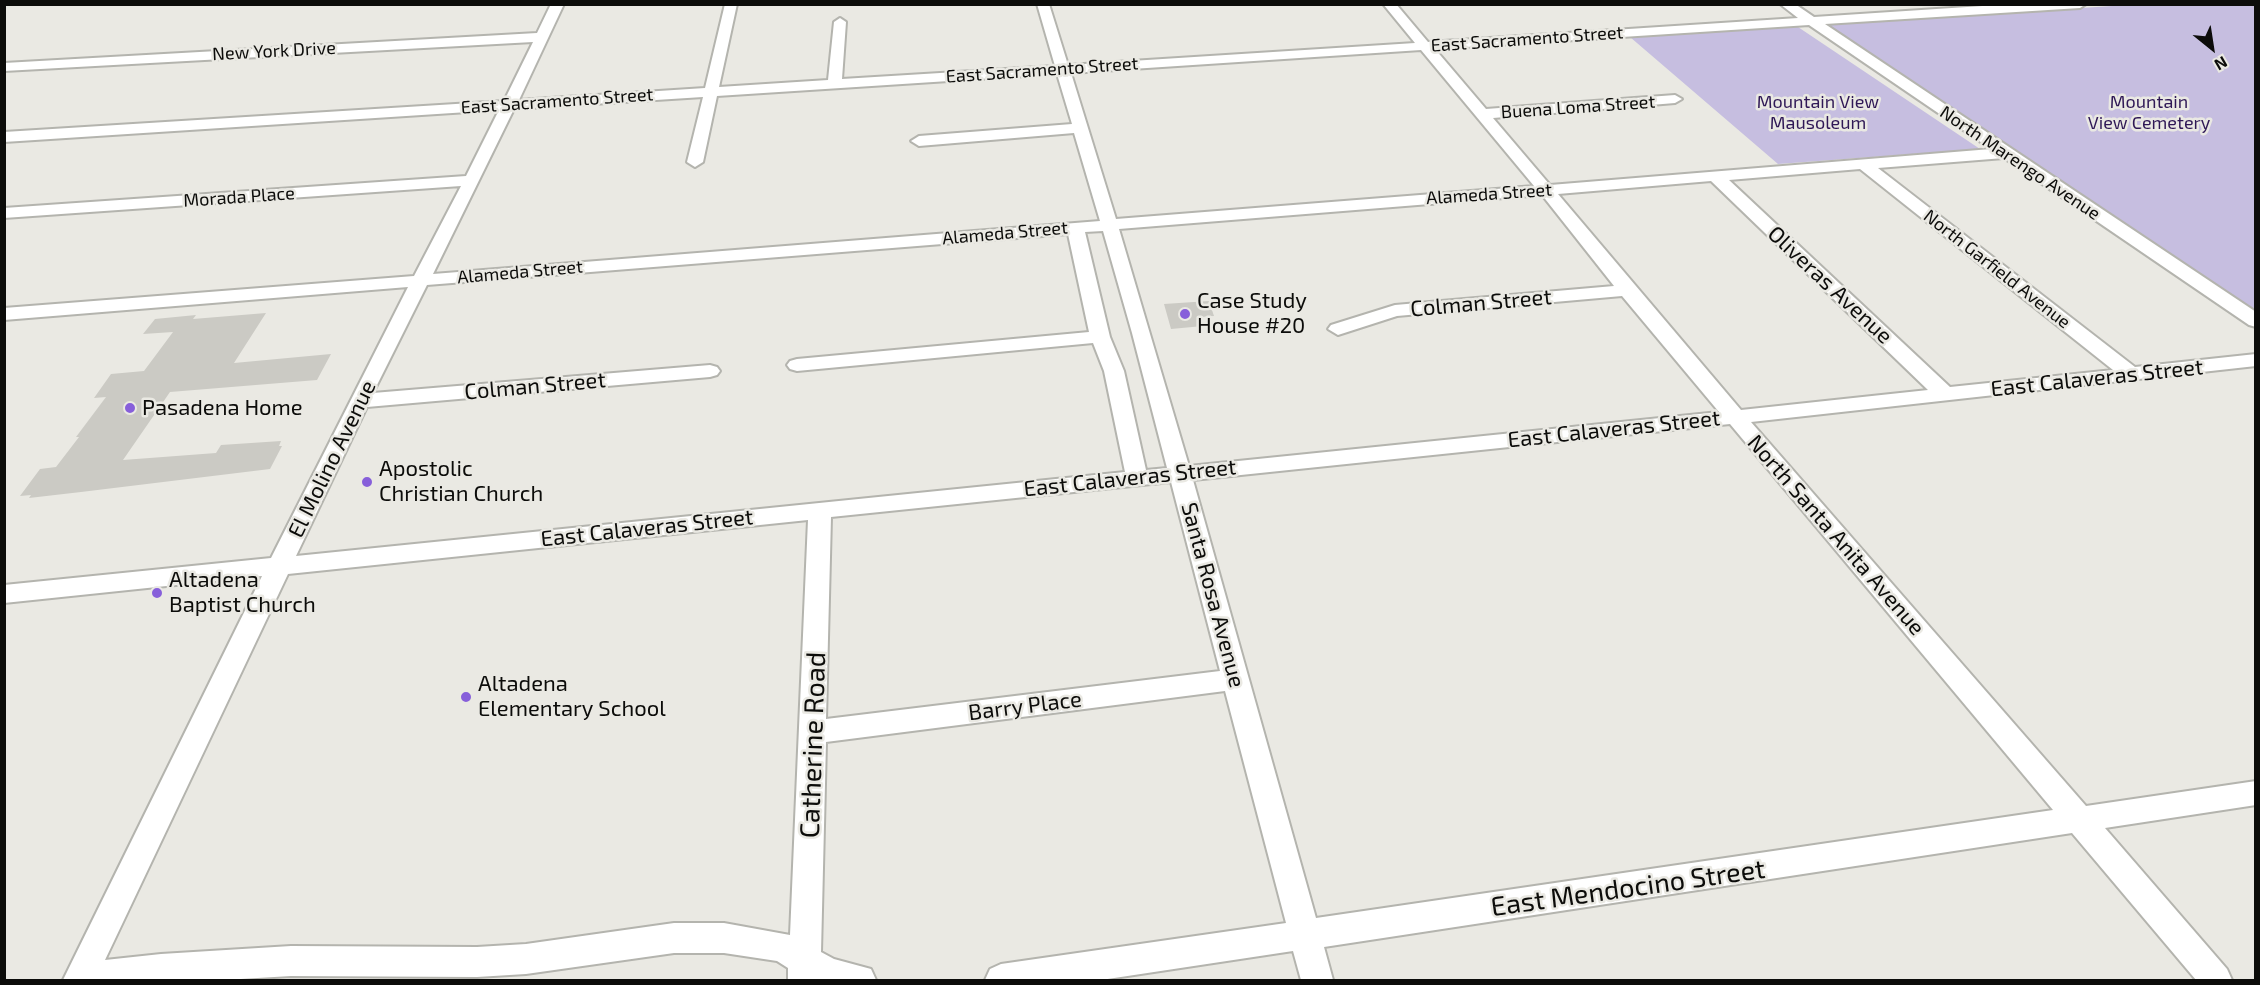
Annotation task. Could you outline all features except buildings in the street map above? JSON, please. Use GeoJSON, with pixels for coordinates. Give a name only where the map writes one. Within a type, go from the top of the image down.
{"type":"FeatureCollection","features":[{"type":"Feature","properties":{"kind":"street","name":"El Molino Avenue"},"geometry":{"type":"LineString","coordinates":[[79,980],[359,401],[422,280],[558,4]]}},
{"type":"Feature","properties":{"kind":"street"},"geometry":{"type":"LineString","coordinates":[[695,162],[731,4]]}},
{"type":"Feature","properties":{"kind":"street","name":"Santa Rosa Avenue"},"geometry":{"type":"LineString","coordinates":[[1043,4],[1142,333],[1317,981]]}},
{"type":"Feature","properties":{"kind":"street","name":"North Santa Anita Avenue"},"geometry":{"type":"LineString","coordinates":[[1389,4],[1627,290],[2216,981]]}},
{"type":"Feature","properties":{"kind":"street","name":"North Marengo Avenue"},"geometry":{"type":"LineString","coordinates":[[1786,4],[2256,321]]}},
{"type":"Feature","properties":{"kind":"street","name":"East Sacramento Street"},"geometry":{"type":"LineString","coordinates":[[4,137],[2080,4]]}},
{"type":"Feature","properties":{"kind":"street"},"geometry":{"type":"LineString","coordinates":[[836,83],[840,22]]}},
{"type":"Feature","properties":{"kind":"street","name":"New York Drive"},"geometry":{"type":"LineString","coordinates":[[4,67],[543,37]]}},
{"type":"Feature","properties":{"kind":"street","name":"Buena Loma Street"},"geometry":{"type":"LineString","coordinates":[[1480,114],[1676,99]]}},
{"type":"Feature","properties":{"kind":"street"},"geometry":{"type":"LineString","coordinates":[[919,141],[1081,128]]}},
{"type":"Feature","properties":{"kind":"street","name":"Alameda Street"},"geometry":{"type":"LineString","coordinates":[[6,315],[2005,153]]}},
{"type":"Feature","properties":{"kind":"street","name":"North Garfield Avenue"},"geometry":{"type":"LineString","coordinates":[[1863,164],[2131,374]]}},
{"type":"Feature","properties":{"kind":"street","name":"Oliveras Avenue"},"geometry":{"type":"LineString","coordinates":[[1715,177],[1945,394]]}},
{"type":"Feature","properties":{"kind":"street","name":"Morada Place"},"geometry":{"type":"LineString","coordinates":[[4,213],[472,180]]}},
{"type":"Feature","properties":{"kind":"street"},"geometry":{"type":"LineString","coordinates":[[1073,227],[1079,237],[1100,337],[1114,371],[1137,477]]}},
{"type":"Feature","properties":{"kind":"street","name":"Colman Street"},"geometry":{"type":"LineString","coordinates":[[1338,328],[1395,311],[1627,290]]}},
{"type":"Feature","properties":{"kind":"street"},"geometry":{"type":"LineString","coordinates":[[797,365],[1100,337]]}},
{"type":"Feature","properties":{"kind":"street","name":"East Calaveras Street"},"geometry":{"type":"LineString","coordinates":[[4,594],[1735,417],[2256,360]]}},
{"type":"Feature","properties":{"kind":"street","name":"Colman Street"},"geometry":{"type":"LineString","coordinates":[[359,401],[710,371]]}},
{"type":"Feature","properties":{"kind":"street","name":"Catherine Road"},"geometry":{"type":"LineString","coordinates":[[804,969],[820,510]]}},
{"type":"Feature","properties":{"kind":"street","name":"Barry Place"},"geometry":{"type":"LineString","coordinates":[[814,732],[1236,679]]}},
{"type":"Feature","properties":{"kind":"street","name":"East Mendocino Street"},"geometry":{"type":"LineString","coordinates":[[1000,981],[2256,793]]}},
{"type":"Feature","properties":{"kind":"street"},"geometry":{"type":"LineString","coordinates":[[79,980],[161,969],[268,962],[477,962],[525,959],[674,938],[724,938],[782,947],[804,969],[860,981]]}},
{"type":"Feature","properties":{"kind":"green space","name":"Mountain View Cemetery"},"geometry":{"type":"Polygon","coordinates":[[[2127,5],[2255,5],[2255,313],[1825,25],[2127,5]]]}},
{"type":"Feature","properties":{"kind":"green space","name":"Mountain View Mausoleum"},"geometry":{"type":"Polygon","coordinates":[[[1798,27],[1980,149],[1778,164],[1630,37],[1798,27]]]}},
{"type":"Feature","properties":{"kind":"place","name":"Case Study House #20"},"geometry":{"type":"Point","coordinates":[1185,314]}},
{"type":"Feature","properties":{"kind":"place","name":"Pasadena Home"},"geometry":{"type":"Point","coordinates":[130,408]}},
{"type":"Feature","properties":{"kind":"place","name":"Apostolic Christian Church"},"geometry":{"type":"Point","coordinates":[367,482]}},
{"type":"Feature","properties":{"kind":"place","name":"Altadena Baptist Church"},"geometry":{"type":"Point","coordinates":[157,593]}},
{"type":"Feature","properties":{"kind":"place","name":"Altadena Elementary School"},"geometry":{"type":"Point","coordinates":[466,697]}}]}
